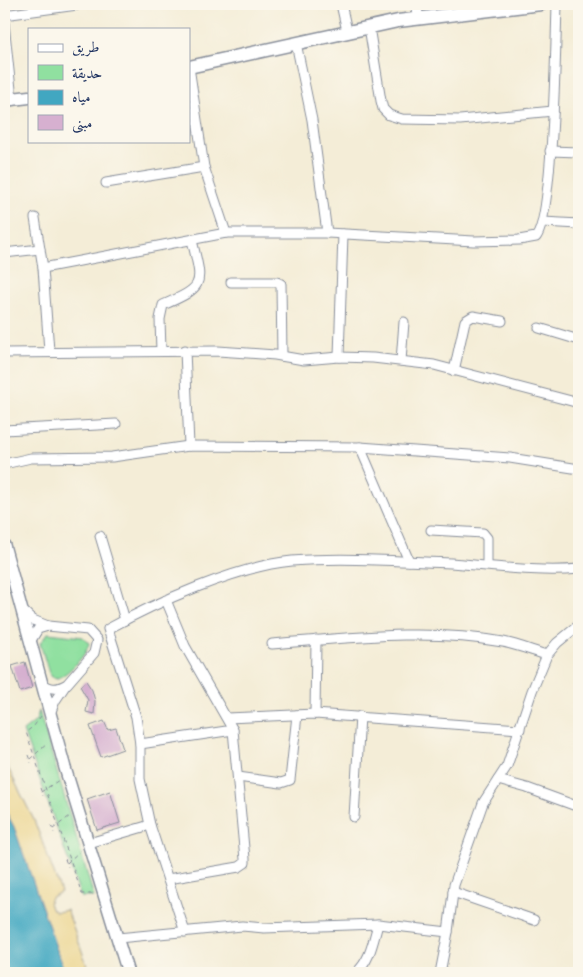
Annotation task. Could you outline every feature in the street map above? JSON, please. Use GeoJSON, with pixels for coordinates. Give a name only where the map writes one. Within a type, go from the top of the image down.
{"type":"FeatureCollection","features":[{"type":"Feature","properties":{"kind":"main road"},"geometry":{"type":"LineString","coordinates":[[190,67],[347,31],[419,18],[541,4]]}},
{"type":"Feature","properties":{"kind":"main road"},"geometry":{"type":"LineString","coordinates":[[8,100],[28,97]]}},
{"type":"Feature","properties":{"kind":"street"},"geometry":{"type":"LineString","coordinates":[[341,4],[347,31]]}},
{"type":"Feature","properties":{"kind":"street"},"geometry":{"type":"LineString","coordinates":[[416,4],[419,18]]}},
{"type":"Feature","properties":{"kind":"street"},"geometry":{"type":"LineString","coordinates":[[43,268],[226,233],[327,233],[433,240],[519,240],[536,237],[543,222],[550,151],[557,4]]}},
{"type":"Feature","properties":{"kind":"street"},"geometry":{"type":"LineString","coordinates":[[4,15],[77,5]]}},
{"type":"Feature","properties":{"kind":"street"},"geometry":{"type":"LineString","coordinates":[[4,23],[8,100]]}},
{"type":"Feature","properties":{"kind":"street"},"geometry":{"type":"LineString","coordinates":[[369,27],[381,101],[383,109],[389,115],[402,119],[460,120],[553,111]]}},
{"type":"Feature","properties":{"kind":"street"},"geometry":{"type":"LineString","coordinates":[[296,43],[312,120],[327,233]]}},
{"type":"Feature","properties":{"kind":"street"},"geometry":{"type":"LineString","coordinates":[[190,74],[204,167],[226,233]]}},
{"type":"Feature","properties":{"kind":"street"},"geometry":{"type":"LineString","coordinates":[[550,151],[579,152]]}},
{"type":"Feature","properties":{"kind":"street"},"geometry":{"type":"LineString","coordinates":[[106,183],[204,167]]}},
{"type":"Feature","properties":{"kind":"street"},"geometry":{"type":"LineString","coordinates":[[35,218],[43,268],[49,351]]}},
{"type":"Feature","properties":{"kind":"street"},"geometry":{"type":"LineString","coordinates":[[543,222],[579,224]]}},
{"type":"Feature","properties":{"kind":"street"},"geometry":{"type":"LineString","coordinates":[[339,357],[343,234]]}},
{"type":"Feature","properties":{"kind":"street"},"geometry":{"type":"LineString","coordinates":[[161,351],[160,319],[163,305],[188,295],[195,289],[199,280],[192,240]]}},
{"type":"Feature","properties":{"kind":"street"},"geometry":{"type":"LineString","coordinates":[[4,253],[40,249]]}},
{"type":"Feature","properties":{"kind":"street"},"geometry":{"type":"LineString","coordinates":[[232,282],[277,282],[281,284],[282,356]]}},
{"type":"Feature","properties":{"kind":"street"},"geometry":{"type":"LineString","coordinates":[[454,371],[465,321],[473,316],[502,321]]}},
{"type":"Feature","properties":{"kind":"street"},"geometry":{"type":"LineString","coordinates":[[401,361],[404,322]]}},
{"type":"Feature","properties":{"kind":"street"},"geometry":{"type":"LineString","coordinates":[[539,328],[579,340]]}},
{"type":"Feature","properties":{"kind":"street"},"geometry":{"type":"LineString","coordinates":[[185,350],[189,446]]}},
{"type":"Feature","properties":{"kind":"street"},"geometry":{"type":"LineString","coordinates":[[4,353],[185,350],[247,352],[304,360],[339,357],[434,365],[578,403],[579,390]]}},
{"type":"Feature","properties":{"kind":"street"},"geometry":{"type":"LineString","coordinates":[[4,430],[116,424]]}},
{"type":"Feature","properties":{"kind":"street"},"geometry":{"type":"LineString","coordinates":[[4,464],[31,458],[112,457],[189,446],[360,447],[510,458],[579,468]]}},
{"type":"Feature","properties":{"kind":"street"},"geometry":{"type":"LineString","coordinates":[[360,447],[408,561]]}},
{"type":"Feature","properties":{"kind":"street"},"geometry":{"type":"LineString","coordinates":[[431,530],[483,533],[487,538],[487,566]]}},
{"type":"Feature","properties":{"kind":"street"},"geometry":{"type":"LineString","coordinates":[[100,536],[125,620]]}},
{"type":"Feature","properties":{"kind":"street"},"geometry":{"type":"LineString","coordinates":[[4,545],[41,682],[46,712],[89,843],[128,973]]}},
{"type":"Feature","properties":{"kind":"street"},"geometry":{"type":"LineString","coordinates":[[41,682],[51,688],[62,688],[96,649],[108,630],[125,620],[166,600],[238,574],[282,563],[408,561],[579,569]]}},
{"type":"Feature","properties":{"kind":"street"},"geometry":{"type":"LineString","coordinates":[[166,600],[185,646],[233,730],[244,864],[239,867],[168,879]]}},
{"type":"Feature","properties":{"kind":"street"},"geometry":{"type":"LineString","coordinates":[[22,610],[33,620],[48,626],[108,630]]}},
{"type":"Feature","properties":{"kind":"street"},"geometry":{"type":"LineString","coordinates":[[30,642],[38,629],[48,626]]}},
{"type":"Feature","properties":{"kind":"street"},"geometry":{"type":"LineString","coordinates":[[440,973],[457,874],[483,803],[507,766],[532,691],[547,655],[558,643],[579,626]]}},
{"type":"Feature","properties":{"kind":"street"},"geometry":{"type":"LineString","coordinates":[[88,630],[97,640],[96,649]]}},
{"type":"Feature","properties":{"kind":"street"},"geometry":{"type":"LineString","coordinates":[[108,630],[136,717],[140,744],[140,779],[150,825],[185,932]]}},
{"type":"Feature","properties":{"kind":"street"},"geometry":{"type":"LineString","coordinates":[[272,644],[382,636],[455,636],[505,642],[547,655]]}},
{"type":"Feature","properties":{"kind":"street"},"geometry":{"type":"LineString","coordinates":[[316,640],[316,714]]}},
{"type":"Feature","properties":{"kind":"street"},"geometry":{"type":"LineString","coordinates":[[46,712],[66,684]]}},
{"type":"Feature","properties":{"kind":"street"},"geometry":{"type":"LineString","coordinates":[[227,718],[316,714],[520,729]]}},
{"type":"Feature","properties":{"kind":"street"},"geometry":{"type":"LineString","coordinates":[[238,777],[280,783],[290,780],[297,715]]}},
{"type":"Feature","properties":{"kind":"street"},"geometry":{"type":"LineString","coordinates":[[354,817],[360,716]]}},
{"type":"Feature","properties":{"kind":"street"},"geometry":{"type":"LineString","coordinates":[[140,744],[233,730]]}},
{"type":"Feature","properties":{"kind":"street"},"geometry":{"type":"LineString","coordinates":[[498,780],[579,806]]}},
{"type":"Feature","properties":{"kind":"street"},"geometry":{"type":"LineString","coordinates":[[89,843],[150,825]]}},
{"type":"Feature","properties":{"kind":"street"},"geometry":{"type":"LineString","coordinates":[[453,892],[534,920]]}},
{"type":"Feature","properties":{"kind":"street"},"geometry":{"type":"LineString","coordinates":[[118,938],[242,926],[264,928],[378,924],[448,932]]}},
{"type":"Feature","properties":{"kind":"street"},"geometry":{"type":"LineString","coordinates":[[356,973],[363,967],[370,954],[378,924]]}},
{"type":"Feature","properties":{"kind":"street"},"geometry":{"type":"LineString","coordinates":[[299,973],[308,973]]}},
{"type":"Feature","properties":{"kind":"path"},"geometry":{"type":"LineString","coordinates":[[46,712],[37,724],[26,732],[82,894],[90,893],[96,896]]}},
{"type":"Feature","properties":{"kind":"path"},"geometry":{"type":"LineString","coordinates":[[30,759],[51,741]]}},
{"type":"Feature","properties":{"kind":"path"},"geometry":{"type":"LineString","coordinates":[[28,755],[31,763]]}},
{"type":"Feature","properties":{"kind":"path"},"geometry":{"type":"LineString","coordinates":[[41,792],[62,778]]}},
{"type":"Feature","properties":{"kind":"path"},"geometry":{"type":"LineString","coordinates":[[40,788],[43,796]]}},
{"type":"Feature","properties":{"kind":"path"},"geometry":{"type":"LineString","coordinates":[[53,829],[58,827],[72,814]]}},
{"type":"Feature","properties":{"kind":"path"},"geometry":{"type":"LineString","coordinates":[[52,824],[54,833]]}},
{"type":"Feature","properties":{"kind":"path"},"geometry":{"type":"LineString","coordinates":[[67,863],[71,862],[89,843]]}},
{"type":"Feature","properties":{"kind":"path"},"geometry":{"type":"LineString","coordinates":[[65,859],[68,867]]}},
{"type":"Feature","properties":{"kind":"green space"},"geometry":{"type":"Polygon","coordinates":[[[48,633],[83,637],[89,643],[85,653],[77,663],[58,678],[52,677],[49,673],[40,643],[48,633]]]}},
{"type":"Feature","properties":{"kind":"green space"},"geometry":{"type":"Polygon","coordinates":[[[39,711],[94,897],[81,897],[23,731],[36,721],[39,711]]]}},
{"type":"Feature","properties":{"kind":"sand"},"geometry":{"type":"Polygon","coordinates":[[[4,760],[34,820],[61,892],[51,897],[49,902],[51,909],[56,912],[67,910],[90,973],[65,973],[14,827],[4,808],[4,760]]]}},
{"type":"Feature","properties":{"kind":"water"},"geometry":{"type":"Polygon","coordinates":[[[4,808],[14,827],[65,973],[4,973],[4,808]]]}},
{"type":"Feature","properties":{"kind":"building"},"geometry":{"type":"Polygon","coordinates":[[[25,662],[32,688],[20,692],[12,666],[25,662]]]}},
{"type":"Feature","properties":{"kind":"building"},"geometry":{"type":"Polygon","coordinates":[[[86,681],[92,690],[95,701],[94,714],[86,712],[88,700],[80,686],[86,681]]]}},
{"type":"Feature","properties":{"kind":"building"},"geometry":{"type":"Polygon","coordinates":[[[104,721],[108,730],[116,728],[123,749],[101,757],[90,726],[104,721]]]}},
{"type":"Feature","properties":{"kind":"building"},"geometry":{"type":"Polygon","coordinates":[[[110,791],[120,823],[97,830],[87,799],[110,791]]]}}]}
